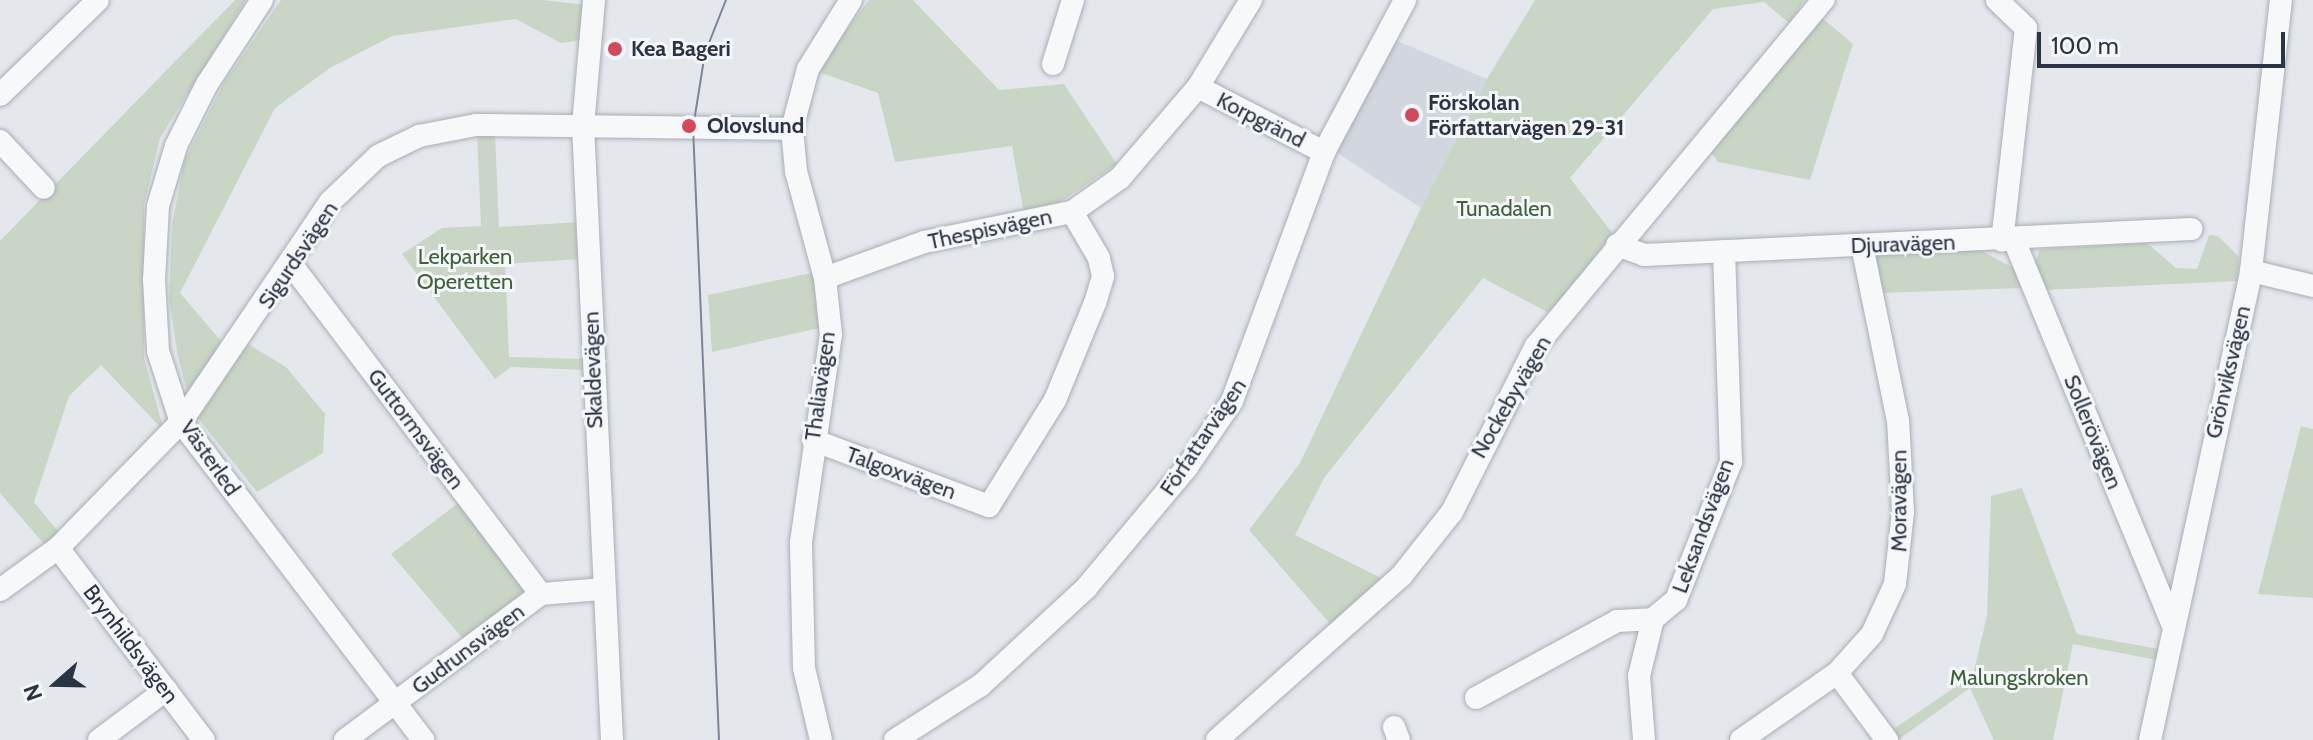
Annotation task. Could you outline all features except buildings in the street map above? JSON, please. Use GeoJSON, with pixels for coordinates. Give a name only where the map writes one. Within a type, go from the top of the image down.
{"type":"FeatureCollection","features":[{"type":"Feature","properties":{"kind":"street"},"geometry":{"type":"LineString","coordinates":[[0,95],[98,0]]}},
{"type":"Feature","properties":{"kind":"street","name":"Västerled"},"geometry":{"type":"LineString","coordinates":[[262,0],[207,84],[176,146],[158,206],[158,351],[181,422],[423,740]]}},
{"type":"Feature","properties":{"kind":"street","name":"Skaldevägen"},"geometry":{"type":"LineString","coordinates":[[594,0],[583,125],[602,589],[612,740]]}},
{"type":"Feature","properties":{"kind":"street","name":"Thaliavägen"},"geometry":{"type":"LineString","coordinates":[[821,740],[804,668],[801,542],[813,440],[831,335],[825,278],[796,171],[792,129],[808,69],[851,0]]}},
{"type":"Feature","properties":{"kind":"street"},"geometry":{"type":"LineString","coordinates":[[1053,64],[1073,0]]}},
{"type":"Feature","properties":{"kind":"street","name":"Thespisvägen"},"geometry":{"type":"LineString","coordinates":[[825,278],[924,242],[1072,212],[1120,178],[1198,87],[1251,0]]}},
{"type":"Feature","properties":{"kind":"street","name":"Författarvägen"},"geometry":{"type":"LineString","coordinates":[[895,740],[981,685],[1051,621],[1086,588],[1187,467],[1232,401],[1249,366],[1324,152],[1405,0]]}},
{"type":"Feature","properties":{"kind":"street","name":"Nockebyvägen"},"geometry":{"type":"LineString","coordinates":[[1217,740],[1402,575],[1452,512],[1536,346],[1617,245],[1773,65],[1823,0]]}},
{"type":"Feature","properties":{"kind":"street","name":"Sollerövägen"},"geometry":{"type":"LineString","coordinates":[[1997,0],[2026,28],[2008,240],[2173,624]]}},
{"type":"Feature","properties":{"kind":"street","name":"Grönviksvägen"},"geometry":{"type":"LineString","coordinates":[[2150,740],[2251,271],[2281,0]]}},
{"type":"Feature","properties":{"kind":"street","name":"Korpgränd"},"geometry":{"type":"LineString","coordinates":[[1198,87],[1324,152]]}},
{"type":"Feature","properties":{"kind":"street","name":"Sigurdsvägen"},"geometry":{"type":"LineString","coordinates":[[0,590],[58,548],[181,422],[291,264],[330,202],[378,156],[419,136],[476,125],[792,129]]}},
{"type":"Feature","properties":{"kind":"street"},"geometry":{"type":"LineString","coordinates":[[0,141],[44,188]]}},
{"type":"Feature","properties":{"kind":"street","name":"Talgoxvägen"},"geometry":{"type":"LineString","coordinates":[[813,440],[989,506],[1055,400],[1103,276],[1099,258],[1072,212]]}},
{"type":"Feature","properties":{"kind":"street","name":"Djuravägen"},"geometry":{"type":"LineString","coordinates":[[1617,245],[1644,255],[2191,229]]}},
{"type":"Feature","properties":{"kind":"street","name":"Moravägen"},"geometry":{"type":"LineString","coordinates":[[1741,740],[1837,673],[1884,615],[1902,547],[1898,421],[1862,246]]}},
{"type":"Feature","properties":{"kind":"street","name":"Leksandsvägen"},"geometry":{"type":"LineString","coordinates":[[1644,740],[1639,676],[1653,619],[1676,600],[1731,462],[1724,251]]}},
{"type":"Feature","properties":{"kind":"street","name":"Guttormsvägen"},"geometry":{"type":"LineString","coordinates":[[291,264],[541,594]]}},
{"type":"Feature","properties":{"kind":"street"},"geometry":{"type":"LineString","coordinates":[[2251,271],[2313,286]]}},
{"type":"Feature","properties":{"kind":"street","name":"Brynhildsvägen"},"geometry":{"type":"LineString","coordinates":[[58,548],[204,740]]}},
{"type":"Feature","properties":{"kind":"street","name":"Gudrunsvägen"},"geometry":{"type":"LineString","coordinates":[[345,740],[541,594],[602,589]]}},
{"type":"Feature","properties":{"kind":"street"},"geometry":{"type":"LineString","coordinates":[[1476,698],[1617,621],[1653,619]]}},
{"type":"Feature","properties":{"kind":"street"},"geometry":{"type":"LineString","coordinates":[[1837,673],[1887,740]]}},
{"type":"Feature","properties":{"kind":"street"},"geometry":{"type":"LineString","coordinates":[[99,740],[166,690]]}},
{"type":"Feature","properties":{"kind":"shaded area","name":"Förskolan Författarvägen 29-31"},"geometry":{"type":"Polygon","coordinates":[[[1395,40],[1487,79],[1421,208],[1336,152],[1395,40]]]}},
{"type":"Feature","properties":{"kind":"green space"},"geometry":{"type":"Polygon","coordinates":[[[235,0],[246,0],[160,138],[144,205],[144,358],[164,431],[101,365],[69,396],[34,502],[61,535],[45,545],[0,493],[0,241],[235,0]]]}},
{"type":"Feature","properties":{"kind":"green space"},"geometry":{"type":"Polygon","coordinates":[[[281,0],[544,0],[587,5],[581,40],[561,43],[516,19],[392,36],[330,68],[275,108],[180,293],[226,347],[195,394],[187,391],[169,299],[172,225],[184,162],[225,81],[281,0]]]}},
{"type":"Feature","properties":{"kind":"green space"},"geometry":{"type":"Polygon","coordinates":[[[869,0],[913,0],[999,90],[1064,84],[1117,164],[1048,210],[1024,214],[1012,146],[895,162],[878,93],[816,71],[869,0]]]}},
{"type":"Feature","properties":{"kind":"green space","name":"Tunadalen"},"geometry":{"type":"Polygon","coordinates":[[[1535,0],[1805,0],[1789,23],[1764,2],[1713,9],[1570,178],[1613,234],[1549,313],[1483,278],[1324,478],[1295,535],[1381,578],[1331,625],[1249,530],[1300,463],[1421,208],[1487,79],[1535,0]]]}},
{"type":"Feature","properties":{"kind":"green space"},"geometry":{"type":"Polygon","coordinates":[[[1822,18],[1853,44],[1810,180],[1718,162],[1711,152],[1822,18]]]}},
{"type":"Feature","properties":{"kind":"green space","name":"Lekparken Operetten"},"geometry":{"type":"Polygon","coordinates":[[[477,134],[495,135],[499,227],[578,222],[580,259],[505,264],[509,357],[585,359],[586,370],[511,367],[495,379],[402,254],[442,228],[481,226],[477,134]]]}},
{"type":"Feature","properties":{"kind":"green space"},"geometry":{"type":"Polygon","coordinates":[[[2209,235],[2218,236],[2239,257],[2237,281],[2045,290],[2035,263],[2040,249],[2147,243],[2176,268],[2197,269],[2209,235]]]}},
{"type":"Feature","properties":{"kind":"green space"},"geometry":{"type":"Polygon","coordinates":[[[1973,246],[2015,269],[2023,288],[1882,293],[1875,252],[1973,246]]]}},
{"type":"Feature","properties":{"kind":"green space"},"geometry":{"type":"Polygon","coordinates":[[[816,272],[824,327],[712,352],[708,295],[816,272]]]}},
{"type":"Feature","properties":{"kind":"green space"},"geometry":{"type":"Polygon","coordinates":[[[248,344],[286,367],[325,414],[323,453],[257,492],[198,418],[248,344]]]}},
{"type":"Feature","properties":{"kind":"green space"},"geometry":{"type":"Polygon","coordinates":[[[2301,426],[2313,429],[2313,598],[2258,594],[2301,426]]]}},
{"type":"Feature","properties":{"kind":"green space","name":"Malungskroken"},"geometry":{"type":"Polygon","coordinates":[[[2022,488],[2077,634],[2158,649],[2157,660],[2073,644],[2053,740],[1994,740],[1970,688],[1898,740],[1892,730],[1973,675],[1987,616],[1991,496],[2022,488]]]}},
{"type":"Feature","properties":{"kind":"green space"},"geometry":{"type":"Polygon","coordinates":[[[461,501],[528,591],[464,640],[391,554],[461,501]]]}},
{"type":"Feature","properties":{"kind":"tram line"},"geometry":{"type":"LineString","coordinates":[[719,740],[693,128],[705,53],[726,0]]}},
{"type":"Feature","properties":{"kind":"place","name":"Kea Bageri"},"geometry":{"type":"Point","coordinates":[615,49]}},
{"type":"Feature","properties":{"kind":"place","name":"Förskolan Författarvägen 29-31"},"geometry":{"type":"Point","coordinates":[1412,115]}},
{"type":"Feature","properties":{"kind":"place","name":"Olovslund"},"geometry":{"type":"Point","coordinates":[689,126]}}]}
